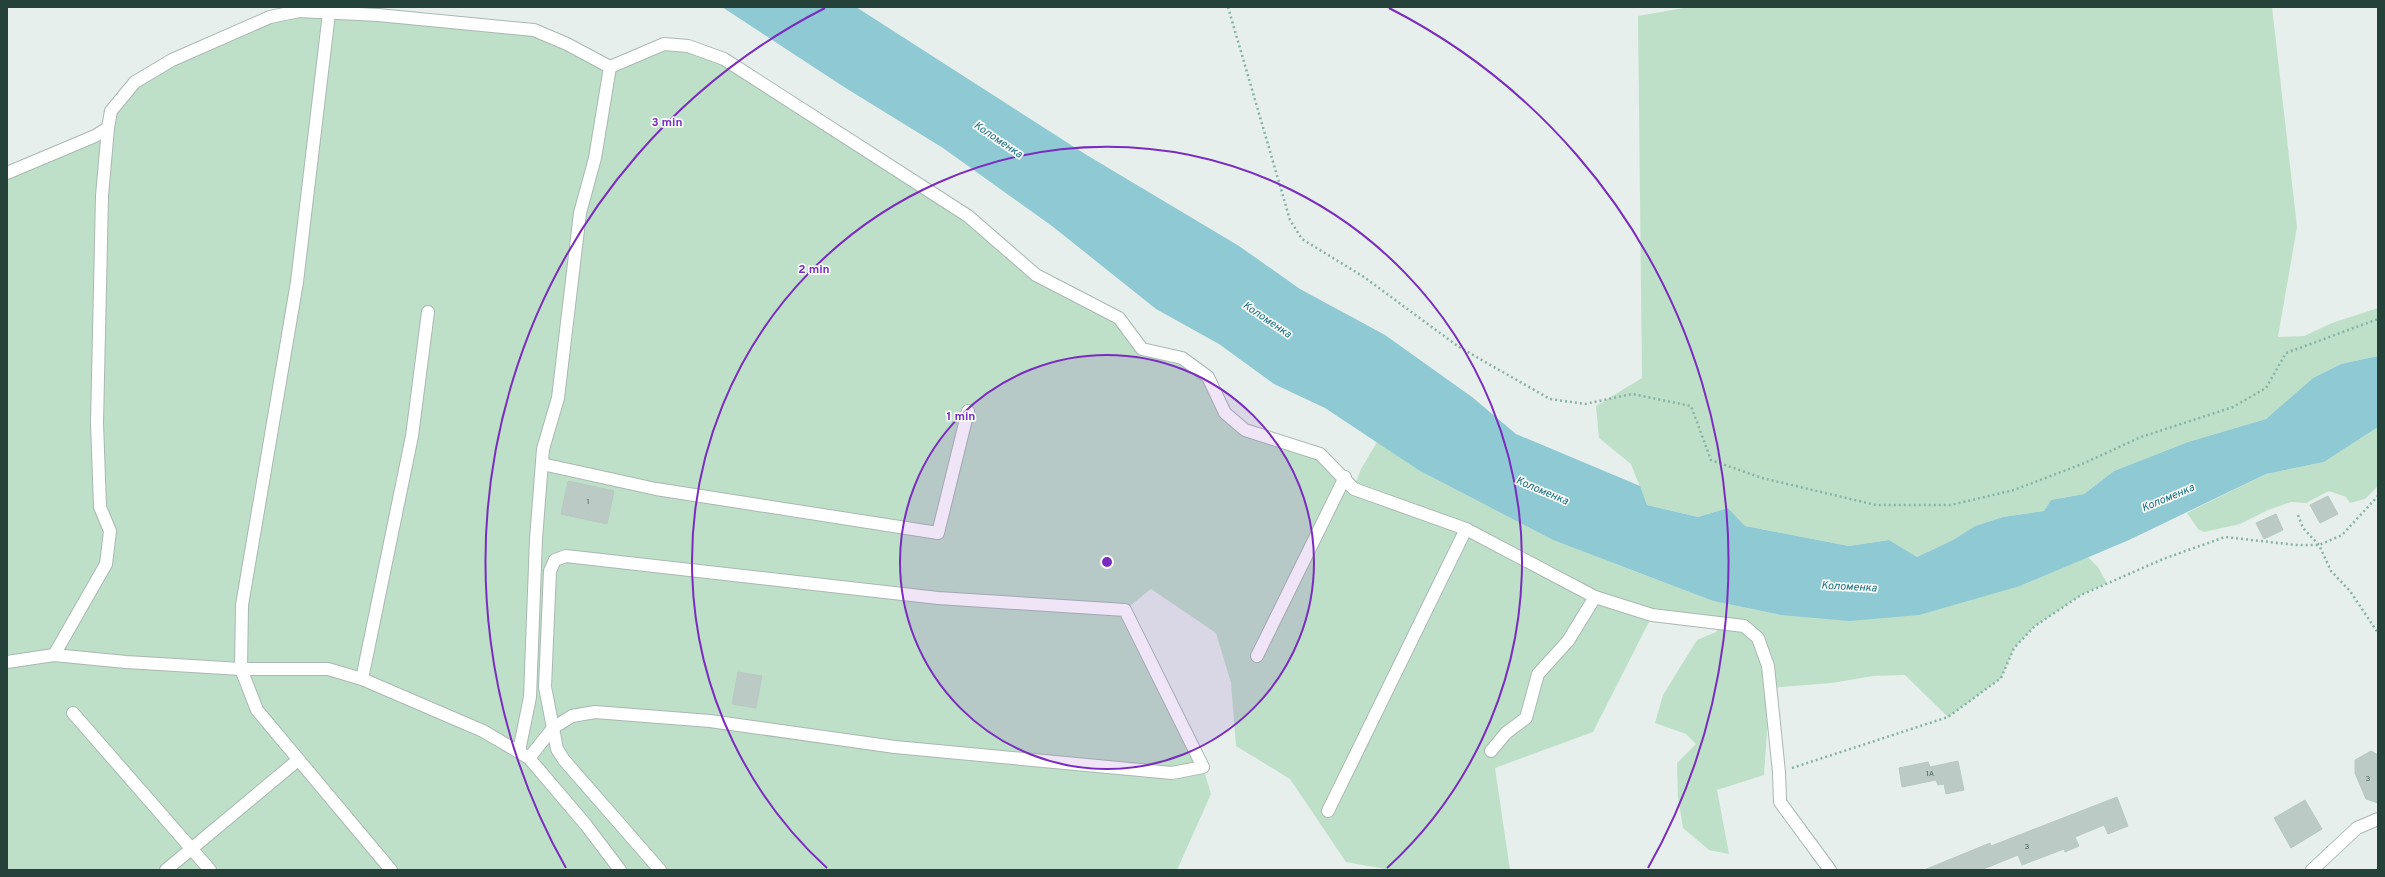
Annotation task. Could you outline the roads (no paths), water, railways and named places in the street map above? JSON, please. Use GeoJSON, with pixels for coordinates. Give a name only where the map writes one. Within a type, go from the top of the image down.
{"type":"FeatureCollection","features":[{"type":"Feature","properties":{"kind":"street"},"geometry":{"type":"LineString","coordinates":[[54,655],[106,564],[110,531],[100,507],[97,423],[102,196],[108,128],[112,111],[135,82],[172,60],[270,17],[299,11],[534,30],[567,44],[610,67]]}},
{"type":"Feature","properties":{"kind":"street"},"geometry":{"type":"LineString","coordinates":[[329,13],[297,282],[242,605],[241,669],[258,710],[298,760],[391,870]]}},
{"type":"Feature","properties":{"kind":"street"},"geometry":{"type":"LineString","coordinates":[[610,67],[664,44],[688,46],[724,59],[968,216],[1036,274],[1119,318],[1142,349],[1182,358],[1208,377],[1225,413],[1244,430],[1320,454],[1345,477],[1354,489],[1466,528],[1595,597],[1652,615],[1744,626],[1758,638],[1768,666],[1779,772],[1780,802],[1830,870]]}},
{"type":"Feature","properties":{"kind":"street"},"geometry":{"type":"LineString","coordinates":[[519,750],[530,696],[536,539],[543,449],[558,398],[580,213],[595,158],[610,67]]}},
{"type":"Feature","properties":{"kind":"street"},"geometry":{"type":"LineString","coordinates":[[7,173],[61,151],[108,128]]}},
{"type":"Feature","properties":{"kind":"street"},"geometry":{"type":"LineString","coordinates":[[362,679],[412,436],[428,312]]}},
{"type":"Feature","properties":{"kind":"street"},"geometry":{"type":"LineString","coordinates":[[542,464],[656,489],[938,533],[968,411]]}},
{"type":"Feature","properties":{"kind":"street"},"geometry":{"type":"LineString","coordinates":[[1257,656],[1345,477]]}},
{"type":"Feature","properties":{"kind":"street"},"geometry":{"type":"LineString","coordinates":[[1328,811],[1466,528]]}},
{"type":"Feature","properties":{"kind":"street"},"geometry":{"type":"LineString","coordinates":[[529,758],[553,728],[572,716],[595,712],[710,721],[895,747],[1172,773],[1203,767],[1125,610],[938,598],[566,556],[555,560],[550,571],[545,687],[553,728],[557,749],[564,760],[660,870]]}},
{"type":"Feature","properties":{"kind":"street"},"geometry":{"type":"LineString","coordinates":[[1491,751],[1506,733],[1526,718],[1538,674],[1568,641],[1595,597]]}},
{"type":"Feature","properties":{"kind":"street"},"geometry":{"type":"LineString","coordinates":[[7,662],[54,655],[126,662],[241,669],[328,669],[362,679],[483,732],[519,750],[529,758],[586,825],[620,870]]}},
{"type":"Feature","properties":{"kind":"street"},"geometry":{"type":"LineString","coordinates":[[73,713],[210,870]]}},
{"type":"Feature","properties":{"kind":"street"},"geometry":{"type":"LineString","coordinates":[[166,870],[298,760]]}},
{"type":"Feature","properties":{"kind":"street"},"geometry":{"type":"LineString","coordinates":[[2312,870],[2357,828],[2378,819]]}},
{"type":"Feature","properties":{"kind":"water","name":"Коломенка"},"geometry":{"type":"Polygon","coordinates":[[[722,7],[856,7],[1085,154],[1239,246],[1300,289],[1385,335],[1472,397],[1516,434],[1640,486],[1647,505],[1698,517],[1728,508],[1745,526],[1849,546],[1889,540],[1917,557],[1953,540],[1975,526],[2003,517],[2044,511],[2051,500],[2084,494],[2114,471],[2188,442],[2266,419],[2313,378],[2341,364],[2378,356],[2378,427],[2324,462],[2266,474],[2129,540],[2020,586],[1919,615],[1849,621],[1781,615],[1713,601],[1553,540],[1420,471],[1325,408],[1274,384],[1219,344],[1156,309],[1052,226],[943,148],[844,87],[722,7]]]}}]}
